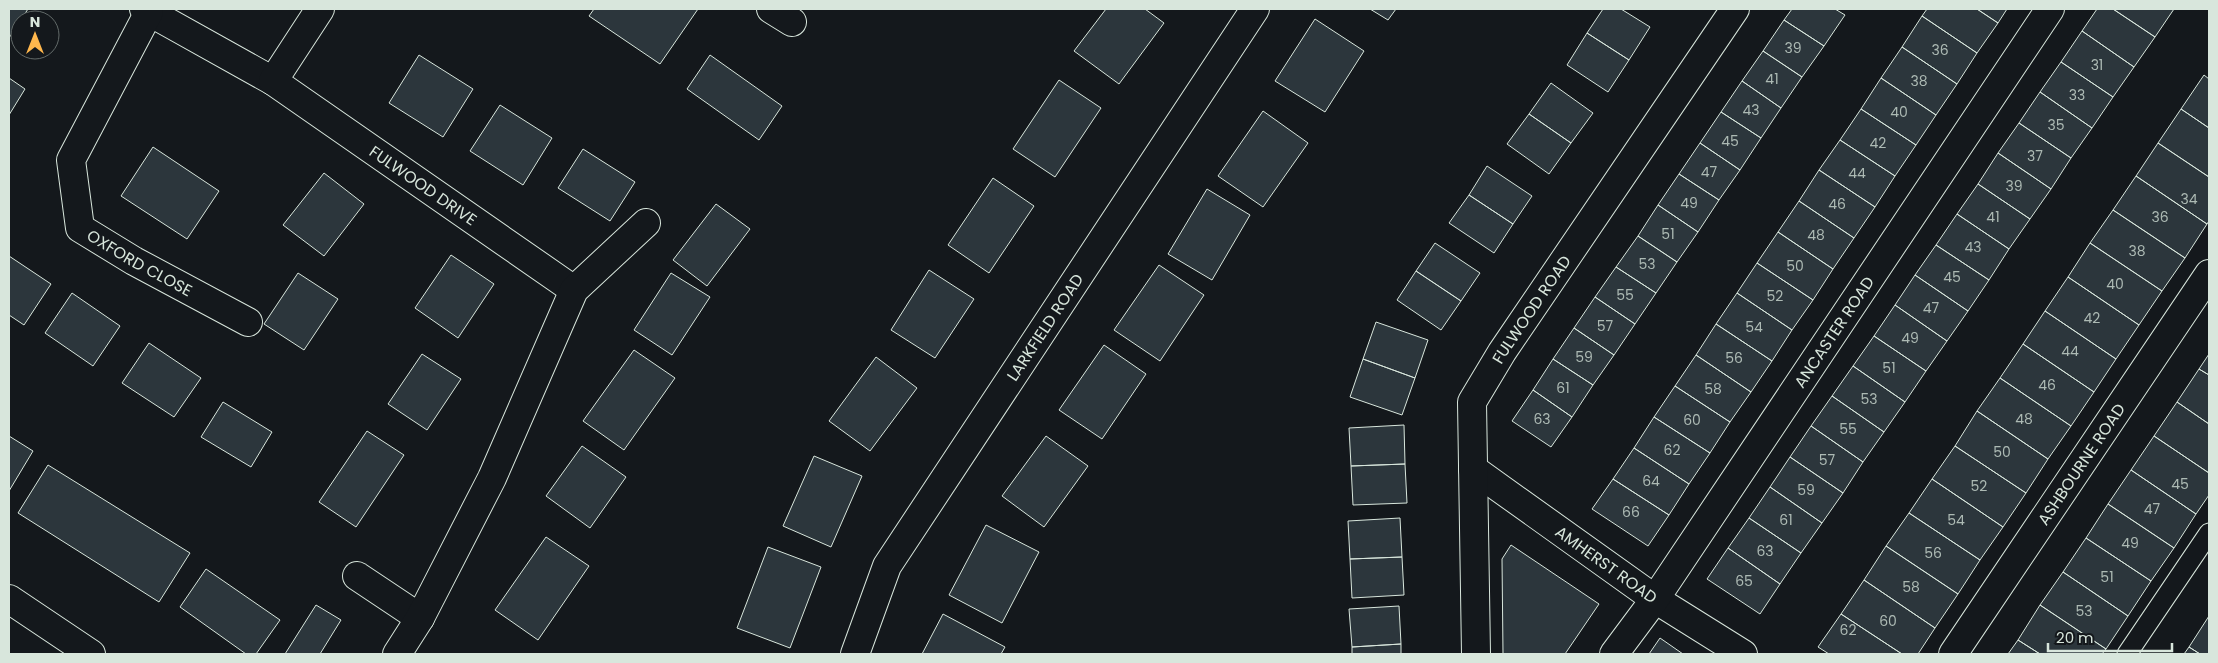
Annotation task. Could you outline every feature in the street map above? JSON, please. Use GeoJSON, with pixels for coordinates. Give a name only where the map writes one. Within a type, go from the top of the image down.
{"type":"FeatureCollection","features":[{"type":"Feature","properties":{"kind":"street"},"geometry":{"type":"LineString","coordinates":[[273,81],[320,9]]}},
{"type":"Feature","properties":{"kind":"street","name":"LARKFIELD ROAD"},"geometry":{"type":"LineString","coordinates":[[854,654],[887,566],[1255,9]]}},
{"type":"Feature","properties":{"kind":"street","name":"FULWOOD ROAD"},"geometry":{"type":"LineString","coordinates":[[1476,654],[1472,402],[1508,344],[1735,9]]}},
{"type":"Feature","properties":{"kind":"street","name":"ANCASTER ROAD"},"geometry":{"type":"LineString","coordinates":[[1614,654],[1655,598],[2050,9]]}},
{"type":"Feature","properties":{"kind":"street","name":"FULWOOD DRIVE"},"geometry":{"type":"LineString","coordinates":[[146,10],[273,81],[397,165],[574,290]]}},
{"type":"Feature","properties":{"kind":"street","name":"OXFORD CLOSE"},"geometry":{"type":"LineString","coordinates":[[146,10],[71,160],[80,228],[134,261],[248,322]]}},
{"type":"Feature","properties":{"kind":"street"},"geometry":{"type":"LineString","coordinates":[[397,654],[420,618],[492,478],[574,290],[646,223]]}},
{"type":"Feature","properties":{"kind":"street","name":"ASHBOURNE ROAD"},"geometry":{"type":"LineString","coordinates":[[1953,654],[2209,274]]}},
{"type":"Feature","properties":{"kind":"street","name":"AMHERST ROAD"},"geometry":{"type":"LineString","coordinates":[[1473,469],[1655,598],[1743,654]]}},
{"type":"Feature","properties":{"kind":"street"},"geometry":{"type":"LineString","coordinates":[[357,576],[420,618]]}},
{"type":"Feature","properties":{"kind":"street"},"geometry":{"type":"LineString","coordinates":[[9,598],[91,654]]}},
{"type":"Feature","properties":{"kind":"lane"},"geometry":{"type":"LineString","coordinates":[[2127,654],[2209,533]]}},
{"type":"Feature","properties":{"kind":"building"},"geometry":{"type":"Polygon","coordinates":[[[9,9],[28,9],[10,10],[9,38],[9,9]]]}},
{"type":"Feature","properties":{"kind":"building"},"geometry":{"type":"Polygon","coordinates":[[[594,9],[698,9],[660,64],[589,16],[594,9]]]}},
{"type":"Feature","properties":{"kind":"building"},"geometry":{"type":"Polygon","coordinates":[[[1106,9],[1145,9],[1164,23],[1119,84],[1074,51],[1106,9]]]}},
{"type":"Feature","properties":{"kind":"building"},"geometry":{"type":"Polygon","coordinates":[[[1370,9],[1396,9],[1388,20],[1370,9]]]}},
{"type":"Feature","properties":{"kind":"building"},"geometry":{"type":"Polygon","coordinates":[[[1603,9],[1621,9],[1650,27],[1629,60],[1587,33],[1603,9]]]}},
{"type":"Feature","properties":{"kind":"building"},"geometry":{"type":"Polygon","coordinates":[[[1792,9],[1835,9],[1845,15],[1824,46],[1784,20],[1792,9]]]}},
{"type":"Feature","properties":{"kind":"building"},"geometry":{"type":"Polygon","coordinates":[[[1927,9],[1977,9],[1998,23],[1977,53],[1922,16],[1927,9]]]}},
{"type":"Feature","properties":{"kind":"building"},"geometry":{"type":"Polygon","coordinates":[[[1977,9],[2007,9],[1998,23],[1977,9]]]}},
{"type":"Feature","properties":{"kind":"building"},"geometry":{"type":"Polygon","coordinates":[[[2097,9],[2113,9],[2155,37],[2134,67],[2082,31],[2097,9]]]}},
{"type":"Feature","properties":{"kind":"building"},"geometry":{"type":"Polygon","coordinates":[[[2113,9],[2174,9],[2155,37],[2113,9]]]}},
{"type":"Feature","properties":{"kind":"building"},"geometry":{"type":"Polygon","coordinates":[[[1922,16],[1977,53],[1957,84],[1902,47],[1922,16]]]}},
{"type":"Feature","properties":{"kind":"building"},"geometry":{"type":"Polygon","coordinates":[[[1315,19],[1364,51],[1325,112],[1275,81],[1315,19]]]}},
{"type":"Feature","properties":{"kind":"building"},"geometry":{"type":"Polygon","coordinates":[[[1784,20],[1824,46],[1802,77],[1763,51],[1784,20]]]}},
{"type":"Feature","properties":{"kind":"building"},"geometry":{"type":"Polygon","coordinates":[[[2082,31],[2134,67],[2113,97],[2061,62],[2082,31]]]}},
{"type":"Feature","properties":{"kind":"building"},"geometry":{"type":"Polygon","coordinates":[[[1587,33],[1629,60],[1608,92],[1567,65],[1587,33]]]}},
{"type":"Feature","properties":{"kind":"building"},"geometry":{"type":"Polygon","coordinates":[[[1902,47],[1957,84],[1936,115],[1881,78],[1902,47]]]}},
{"type":"Feature","properties":{"kind":"building"},"geometry":{"type":"Polygon","coordinates":[[[1763,51],[1802,77],[1781,108],[1742,81],[1763,51]]]}},
{"type":"Feature","properties":{"kind":"building"},"geometry":{"type":"Polygon","coordinates":[[[419,55],[473,89],[443,137],[389,103],[419,55]]]}},
{"type":"Feature","properties":{"kind":"building"},"geometry":{"type":"Polygon","coordinates":[[[710,55],[782,106],[759,140],[687,89],[710,55]]]}},
{"type":"Feature","properties":{"kind":"building"},"geometry":{"type":"Polygon","coordinates":[[[2061,62],[2113,97],[2092,128],[2040,92],[2061,62]]]}},
{"type":"Feature","properties":{"kind":"building"},"geometry":{"type":"Polygon","coordinates":[[[2204,75],[2209,79],[2209,128],[2181,109],[2204,75]]]}},
{"type":"Feature","properties":{"kind":"building"},"geometry":{"type":"Polygon","coordinates":[[[9,78],[25,89],[9,115],[9,78]]]}},
{"type":"Feature","properties":{"kind":"building"},"geometry":{"type":"Polygon","coordinates":[[[1881,78],[1936,115],[1916,145],[1861,109],[1881,78]]]}},
{"type":"Feature","properties":{"kind":"building"},"geometry":{"type":"Polygon","coordinates":[[[1059,80],[1101,108],[1055,177],[1013,149],[1059,80]]]}},
{"type":"Feature","properties":{"kind":"building"},"geometry":{"type":"Polygon","coordinates":[[[1742,81],[1781,108],[1761,138],[1721,112],[1742,81]]]}},
{"type":"Feature","properties":{"kind":"building"},"geometry":{"type":"Polygon","coordinates":[[[1551,83],[1593,113],[1571,143],[1529,114],[1551,83]]]}},
{"type":"Feature","properties":{"kind":"building"},"geometry":{"type":"Polygon","coordinates":[[[2040,92],[2092,128],[2071,158],[2019,123],[2040,92]]]}},
{"type":"Feature","properties":{"kind":"building"},"geometry":{"type":"Polygon","coordinates":[[[500,105],[552,138],[523,185],[470,151],[500,105]]]}},
{"type":"Feature","properties":{"kind":"building"},"geometry":{"type":"Polygon","coordinates":[[[1861,109],[1916,145],[1895,176],[1840,140],[1861,109]]]}},
{"type":"Feature","properties":{"kind":"building"},"geometry":{"type":"Polygon","coordinates":[[[2181,109],[2209,128],[2209,177],[2158,143],[2181,109]]]}},
{"type":"Feature","properties":{"kind":"building"},"geometry":{"type":"Polygon","coordinates":[[[1263,111],[1308,143],[1263,207],[1218,176],[1263,111]]]}},
{"type":"Feature","properties":{"kind":"building"},"geometry":{"type":"Polygon","coordinates":[[[1721,112],[1761,138],[1740,170],[1700,143],[1721,112]]]}},
{"type":"Feature","properties":{"kind":"building"},"geometry":{"type":"Polygon","coordinates":[[[1529,114],[1571,143],[1549,174],[1507,144],[1529,114]]]}},
{"type":"Feature","properties":{"kind":"building"},"geometry":{"type":"Polygon","coordinates":[[[2019,123],[2071,158],[2051,189],[1998,153],[2019,123]]]}},
{"type":"Feature","properties":{"kind":"building"},"geometry":{"type":"Polygon","coordinates":[[[1840,140],[1895,176],[1875,207],[1819,170],[1840,140]]]}},
{"type":"Feature","properties":{"kind":"building"},"geometry":{"type":"Polygon","coordinates":[[[1700,143],[1740,170],[1719,200],[1679,174],[1700,143]]]}},
{"type":"Feature","properties":{"kind":"building"},"geometry":{"type":"Polygon","coordinates":[[[2158,143],[2209,177],[2209,221],[2207,224],[2136,176],[2158,143]]]}},
{"type":"Feature","properties":{"kind":"building"},"geometry":{"type":"Polygon","coordinates":[[[153,147],[219,191],[187,239],[121,196],[153,147]]]}},
{"type":"Feature","properties":{"kind":"building"},"geometry":{"type":"Polygon","coordinates":[[[583,149],[635,182],[610,221],[558,188],[583,149]]]}},
{"type":"Feature","properties":{"kind":"building"},"geometry":{"type":"Polygon","coordinates":[[[1998,153],[2051,189],[2030,219],[1978,184],[1998,153]]]}},
{"type":"Feature","properties":{"kind":"building"},"geometry":{"type":"Polygon","coordinates":[[[1487,166],[1532,196],[1513,224],[1469,195],[1487,166]]]}},
{"type":"Feature","properties":{"kind":"building"},"geometry":{"type":"Polygon","coordinates":[[[1819,170],[1875,207],[1854,238],[1799,201],[1819,170]]]}},
{"type":"Feature","properties":{"kind":"building"},"geometry":{"type":"Polygon","coordinates":[[[324,173],[364,204],[324,256],[283,225],[324,173]]]}},
{"type":"Feature","properties":{"kind":"building"},"geometry":{"type":"Polygon","coordinates":[[[1679,174],[1719,200],[1698,232],[1658,205],[1679,174]]]}},
{"type":"Feature","properties":{"kind":"building"},"geometry":{"type":"Polygon","coordinates":[[[2136,176],[2207,224],[2185,258],[2113,210],[2136,176]]]}},
{"type":"Feature","properties":{"kind":"building"},"geometry":{"type":"Polygon","coordinates":[[[993,178],[1034,206],[989,273],[948,245],[993,178]]]}},
{"type":"Feature","properties":{"kind":"building"},"geometry":{"type":"Polygon","coordinates":[[[1978,184],[2030,219],[2009,249],[1957,214],[1978,184]]]}},
{"type":"Feature","properties":{"kind":"building"},"geometry":{"type":"Polygon","coordinates":[[[1207,189],[1250,215],[1212,280],[1168,254],[1207,189]]]}},
{"type":"Feature","properties":{"kind":"building"},"geometry":{"type":"Polygon","coordinates":[[[1469,195],[1513,224],[1494,253],[1449,223],[1469,195]]]}},
{"type":"Feature","properties":{"kind":"building"},"geometry":{"type":"Polygon","coordinates":[[[1799,201],[1854,238],[1833,269],[1778,232],[1799,201]]]}},
{"type":"Feature","properties":{"kind":"building"},"geometry":{"type":"Polygon","coordinates":[[[716,204],[750,229],[707,286],[673,260],[716,204]]]}},
{"type":"Feature","properties":{"kind":"building"},"geometry":{"type":"Polygon","coordinates":[[[1658,205],[1698,232],[1677,262],[1638,236],[1658,205]]]}},
{"type":"Feature","properties":{"kind":"building"},"geometry":{"type":"Polygon","coordinates":[[[2113,210],[2185,258],[2162,291],[2090,243],[2113,210]]]}},
{"type":"Feature","properties":{"kind":"building"},"geometry":{"type":"Polygon","coordinates":[[[1957,214],[2009,249],[1989,280],[1936,245],[1957,214]]]}},
{"type":"Feature","properties":{"kind":"building"},"geometry":{"type":"Polygon","coordinates":[[[1778,232],[1833,269],[1813,300],[1757,263],[1778,232]]]}},
{"type":"Feature","properties":{"kind":"building"},"geometry":{"type":"Polygon","coordinates":[[[1638,236],[1677,262],[1656,293],[1616,267],[1638,236]]]}},
{"type":"Feature","properties":{"kind":"building"},"geometry":{"type":"Polygon","coordinates":[[[1435,243],[1480,273],[1461,301],[1416,271],[1435,243]]]}},
{"type":"Feature","properties":{"kind":"building"},"geometry":{"type":"Polygon","coordinates":[[[2090,243],[2162,291],[2139,325],[2068,277],[2090,243]]]}},
{"type":"Feature","properties":{"kind":"building"},"geometry":{"type":"Polygon","coordinates":[[[1936,245],[1989,280],[1968,311],[1915,275],[1936,245]]]}},
{"type":"Feature","properties":{"kind":"building"},"geometry":{"type":"Polygon","coordinates":[[[451,255],[494,284],[458,338],[415,308],[451,255]]]}},
{"type":"Feature","properties":{"kind":"building"},"geometry":{"type":"Polygon","coordinates":[[[9,256],[51,284],[24,325],[9,315],[9,256]]]}},
{"type":"Feature","properties":{"kind":"building"},"geometry":{"type":"Polygon","coordinates":[[[1757,263],[1813,300],[1792,330],[1737,293],[1757,263]]]}},
{"type":"Feature","properties":{"kind":"building"},"geometry":{"type":"Polygon","coordinates":[[[1159,265],[1204,295],[1160,361],[1114,330],[1159,265]]]}},
{"type":"Feature","properties":{"kind":"building"},"geometry":{"type":"Polygon","coordinates":[[[1616,267],[1656,293],[1635,324],[1595,297],[1616,267]]]}},
{"type":"Feature","properties":{"kind":"building"},"geometry":{"type":"Polygon","coordinates":[[[929,270],[974,299],[935,358],[891,330],[929,270]]]}},
{"type":"Feature","properties":{"kind":"building"},"geometry":{"type":"Polygon","coordinates":[[[1416,271],[1461,301],[1441,330],[1397,300],[1416,271]]]}},
{"type":"Feature","properties":{"kind":"building"},"geometry":{"type":"Polygon","coordinates":[[[298,273],[338,299],[304,350],[264,324],[298,273]]]}},
{"type":"Feature","properties":{"kind":"building"},"geometry":{"type":"Polygon","coordinates":[[[671,273],[710,297],[672,355],[634,330],[671,273]]]}},
{"type":"Feature","properties":{"kind":"building"},"geometry":{"type":"Polygon","coordinates":[[[1915,275],[1968,311],[1947,341],[1895,305],[1915,275]]]}},
{"type":"Feature","properties":{"kind":"building"},"geometry":{"type":"Polygon","coordinates":[[[2068,277],[2139,325],[2116,359],[2045,311],[2068,277]]]}},
{"type":"Feature","properties":{"kind":"building"},"geometry":{"type":"Polygon","coordinates":[[[72,293],[120,326],[93,366],[45,333],[72,293]]]}},
{"type":"Feature","properties":{"kind":"building"},"geometry":{"type":"Polygon","coordinates":[[[1737,293],[1792,330],[1772,361],[1716,324],[1737,293]]]}},
{"type":"Feature","properties":{"kind":"building"},"geometry":{"type":"Polygon","coordinates":[[[1595,297],[1635,324],[1614,355],[1574,328],[1595,297]]]}},
{"type":"Feature","properties":{"kind":"building"},"geometry":{"type":"Polygon","coordinates":[[[1895,305],[1947,341],[1926,371],[1874,336],[1895,305]]]}},
{"type":"Feature","properties":{"kind":"building"},"geometry":{"type":"Polygon","coordinates":[[[2045,311],[2116,359],[2094,392],[2023,344],[2045,311]]]}},
{"type":"Feature","properties":{"kind":"building"},"geometry":{"type":"Polygon","coordinates":[[[1376,322],[1428,340],[1415,378],[1363,359],[1376,322]]]}},
{"type":"Feature","properties":{"kind":"building"},"geometry":{"type":"Polygon","coordinates":[[[1716,324],[1772,361],[1751,392],[1696,355],[1716,324]]]}},
{"type":"Feature","properties":{"kind":"building"},"geometry":{"type":"Polygon","coordinates":[[[1574,328],[1614,355],[1593,385],[1553,359],[1574,328]]]}},
{"type":"Feature","properties":{"kind":"building"},"geometry":{"type":"Polygon","coordinates":[[[1874,336],[1926,371],[1905,402],[1853,366],[1874,336]]]}},
{"type":"Feature","properties":{"kind":"building"},"geometry":{"type":"Polygon","coordinates":[[[149,343],[201,378],[174,417],[122,383],[149,343]]]}},
{"type":"Feature","properties":{"kind":"building"},"geometry":{"type":"Polygon","coordinates":[[[2023,344],[2094,392],[2071,426],[2000,378],[2023,344]]]}},
{"type":"Feature","properties":{"kind":"building"},"geometry":{"type":"Polygon","coordinates":[[[1104,345],[1146,374],[1102,439],[1059,410],[1104,345]]]}},
{"type":"Feature","properties":{"kind":"building"},"geometry":{"type":"Polygon","coordinates":[[[634,350],[675,378],[624,450],[583,421],[634,350]]]}},
{"type":"Feature","properties":{"kind":"building"},"geometry":{"type":"Polygon","coordinates":[[[422,354],[461,379],[427,430],[388,404],[422,354]]]}},
{"type":"Feature","properties":{"kind":"building"},"geometry":{"type":"Polygon","coordinates":[[[2209,354],[2209,375],[2199,369],[2209,354]]]}},
{"type":"Feature","properties":{"kind":"building"},"geometry":{"type":"Polygon","coordinates":[[[1696,355],[1751,392],[1730,422],[1675,386],[1696,355]]]}},
{"type":"Feature","properties":{"kind":"building"},"geometry":{"type":"Polygon","coordinates":[[[876,357],[917,388],[870,451],[829,421],[876,357]]]}},
{"type":"Feature","properties":{"kind":"building"},"geometry":{"type":"Polygon","coordinates":[[[1363,359],[1415,378],[1402,415],[1350,397],[1363,359]]]}},
{"type":"Feature","properties":{"kind":"building"},"geometry":{"type":"Polygon","coordinates":[[[1553,359],[1593,385],[1572,417],[1533,390],[1553,359]]]}},
{"type":"Feature","properties":{"kind":"building"},"geometry":{"type":"Polygon","coordinates":[[[1853,366],[1905,402],[1884,432],[1832,396],[1853,366]]]}},
{"type":"Feature","properties":{"kind":"building"},"geometry":{"type":"Polygon","coordinates":[[[2199,369],[2209,375],[2209,424],[2177,402],[2199,369]]]}},
{"type":"Feature","properties":{"kind":"building"},"geometry":{"type":"Polygon","coordinates":[[[2000,378],[2071,426],[2048,459],[1977,411],[2000,378]]]}},
{"type":"Feature","properties":{"kind":"building"},"geometry":{"type":"Polygon","coordinates":[[[1675,386],[1730,422],[1710,453],[1654,417],[1675,386]]]}},
{"type":"Feature","properties":{"kind":"building"},"geometry":{"type":"Polygon","coordinates":[[[1533,390],[1572,417],[1551,447],[1512,421],[1533,390]]]}},
{"type":"Feature","properties":{"kind":"building"},"geometry":{"type":"Polygon","coordinates":[[[1832,396],[1884,432],[1863,462],[1811,426],[1832,396]]]}},
{"type":"Feature","properties":{"kind":"building"},"geometry":{"type":"Polygon","coordinates":[[[223,402],[272,432],[251,467],[201,437],[223,402]]]}},
{"type":"Feature","properties":{"kind":"building"},"geometry":{"type":"Polygon","coordinates":[[[2177,402],[2209,424],[2209,473],[2154,436],[2177,402]]]}},
{"type":"Feature","properties":{"kind":"building"},"geometry":{"type":"Polygon","coordinates":[[[1977,411],[2048,459],[2026,493],[1955,446],[1977,411]]]}},
{"type":"Feature","properties":{"kind":"building"},"geometry":{"type":"Polygon","coordinates":[[[1654,417],[1710,453],[1689,484],[1634,448],[1654,417]]]}},
{"type":"Feature","properties":{"kind":"building"},"geometry":{"type":"Polygon","coordinates":[[[1404,425],[1405,464],[1351,466],[1349,428],[1404,425]]]}},
{"type":"Feature","properties":{"kind":"building"},"geometry":{"type":"Polygon","coordinates":[[[1811,426],[1863,462],[1843,493],[1790,457],[1811,426]]]}},
{"type":"Feature","properties":{"kind":"building"},"geometry":{"type":"Polygon","coordinates":[[[367,431],[404,455],[356,527],[319,502],[367,431]]]}},
{"type":"Feature","properties":{"kind":"building"},"geometry":{"type":"Polygon","coordinates":[[[9,436],[33,451],[9,491],[9,436]]]}},
{"type":"Feature","properties":{"kind":"building"},"geometry":{"type":"Polygon","coordinates":[[[1046,436],[1088,466],[1044,527],[1002,496],[1046,436]]]}},
{"type":"Feature","properties":{"kind":"building"},"geometry":{"type":"Polygon","coordinates":[[[2154,436],[2209,473],[2209,495],[2196,514],[2131,470],[2154,436]]]}},
{"type":"Feature","properties":{"kind":"building"},"geometry":{"type":"Polygon","coordinates":[[[582,446],[626,477],[590,528],[546,496],[582,446]]]}},
{"type":"Feature","properties":{"kind":"building"},"geometry":{"type":"Polygon","coordinates":[[[1955,446],[2026,493],[2003,527],[1932,479],[1955,446]]]}},
{"type":"Feature","properties":{"kind":"building"},"geometry":{"type":"Polygon","coordinates":[[[1634,448],[1689,484],[1669,515],[1613,479],[1634,448]]]}},
{"type":"Feature","properties":{"kind":"building"},"geometry":{"type":"Polygon","coordinates":[[[814,456],[862,476],[831,547],[783,526],[814,456]]]}},
{"type":"Feature","properties":{"kind":"building"},"geometry":{"type":"Polygon","coordinates":[[[1790,457],[1843,493],[1822,523],[1770,487],[1790,457]]]}},
{"type":"Feature","properties":{"kind":"building"},"geometry":{"type":"Polygon","coordinates":[[[1405,464],[1407,503],[1353,505],[1351,466],[1405,464]]]}},
{"type":"Feature","properties":{"kind":"building"},"geometry":{"type":"Polygon","coordinates":[[[48,465],[190,553],[159,602],[18,513],[48,465]]]}},
{"type":"Feature","properties":{"kind":"building"},"geometry":{"type":"Polygon","coordinates":[[[2131,470],[2196,514],[2174,548],[2108,504],[2131,470]]]}},
{"type":"Feature","properties":{"kind":"building"},"geometry":{"type":"Polygon","coordinates":[[[1613,479],[1669,515],[1648,546],[1592,509],[1613,479]]]}},
{"type":"Feature","properties":{"kind":"building"},"geometry":{"type":"Polygon","coordinates":[[[1932,479],[2003,527],[1980,560],[1909,513],[1932,479]]]}},
{"type":"Feature","properties":{"kind":"building"},"geometry":{"type":"Polygon","coordinates":[[[1770,487],[1822,523],[1801,553],[1749,518],[1770,487]]]}},
{"type":"Feature","properties":{"kind":"building"},"geometry":{"type":"Polygon","coordinates":[[[2108,504],[2174,548],[2151,581],[2086,538],[2108,504]]]}},
{"type":"Feature","properties":{"kind":"building"},"geometry":{"type":"Polygon","coordinates":[[[1909,513],[1980,560],[1958,594],[1886,546],[1909,513]]]}},
{"type":"Feature","properties":{"kind":"building"},"geometry":{"type":"Polygon","coordinates":[[[1400,518],[1402,557],[1350,559],[1348,521],[1400,518]]]}},
{"type":"Feature","properties":{"kind":"building"},"geometry":{"type":"Polygon","coordinates":[[[1749,518],[1801,553],[1780,584],[1728,548],[1749,518]]]}},
{"type":"Feature","properties":{"kind":"building"},"geometry":{"type":"Polygon","coordinates":[[[986,525],[1039,552],[1002,623],[949,595],[986,525]]]}},
{"type":"Feature","properties":{"kind":"building"},"geometry":{"type":"Polygon","coordinates":[[[546,537],[589,566],[538,640],[495,610],[546,537]]]}},
{"type":"Feature","properties":{"kind":"building"},"geometry":{"type":"Polygon","coordinates":[[[2086,538],[2151,581],[2128,616],[2063,572],[2086,538]]]}},
{"type":"Feature","properties":{"kind":"building"},"geometry":{"type":"Polygon","coordinates":[[[1511,545],[1599,604],[1565,654],[1503,654],[1502,559],[1511,545]]]}},
{"type":"Feature","properties":{"kind":"building"},"geometry":{"type":"Polygon","coordinates":[[[1886,546],[1958,594],[1935,628],[1864,580],[1886,546]]]}},
{"type":"Feature","properties":{"kind":"building"},"geometry":{"type":"Polygon","coordinates":[[[768,547],[821,567],[790,648],[737,628],[768,547]]]}},
{"type":"Feature","properties":{"kind":"building"},"geometry":{"type":"Polygon","coordinates":[[[1728,548],[1780,584],[1760,614],[1707,579],[1728,548]]]}},
{"type":"Feature","properties":{"kind":"building"},"geometry":{"type":"Polygon","coordinates":[[[1402,557],[1404,595],[1352,598],[1350,559],[1402,557]]]}},
{"type":"Feature","properties":{"kind":"building"},"geometry":{"type":"Polygon","coordinates":[[[206,569],[280,620],[256,654],[246,654],[180,607],[206,569]]]}},
{"type":"Feature","properties":{"kind":"building"},"geometry":{"type":"Polygon","coordinates":[[[2063,572],[2128,616],[2106,649],[2040,605],[2063,572]]]}},
{"type":"Feature","properties":{"kind":"building"},"geometry":{"type":"Polygon","coordinates":[[[1864,580],[1935,628],[1918,654],[1902,654],[1841,614],[1864,580]]]}},
{"type":"Feature","properties":{"kind":"building"},"geometry":{"type":"Polygon","coordinates":[[[316,605],[341,620],[320,654],[285,654],[316,605]]]}},
{"type":"Feature","properties":{"kind":"building"},"geometry":{"type":"Polygon","coordinates":[[[2040,605],[2106,649],[2102,654],[2040,654],[2018,640],[2040,605]]]}},
{"type":"Feature","properties":{"kind":"building"},"geometry":{"type":"Polygon","coordinates":[[[1399,606],[1401,644],[1352,647],[1349,609],[1399,606]]]}},
{"type":"Feature","properties":{"kind":"building"},"geometry":{"type":"Polygon","coordinates":[[[943,614],[1005,647],[1001,654],[922,654],[943,614]]]}},
{"type":"Feature","properties":{"kind":"building"},"geometry":{"type":"Polygon","coordinates":[[[1841,614],[1902,654],[1829,654],[1818,647],[1841,614]]]}},
{"type":"Feature","properties":{"kind":"building"},"geometry":{"type":"Polygon","coordinates":[[[2209,616],[2209,654],[2200,654],[2189,647],[2209,616]]]}},
{"type":"Feature","properties":{"kind":"building"},"geometry":{"type":"Polygon","coordinates":[[[1660,638],[1683,654],[1649,654],[1660,638]]]}},
{"type":"Feature","properties":{"kind":"building"},"geometry":{"type":"Polygon","coordinates":[[[2018,640],[2040,654],[2008,654],[2018,640]]]}},
{"type":"Feature","properties":{"kind":"building"},"geometry":{"type":"Polygon","coordinates":[[[1401,644],[1401,654],[1352,654],[1352,647],[1401,644]]]}},
{"type":"Feature","properties":{"kind":"building"},"geometry":{"type":"Polygon","coordinates":[[[2189,647],[2200,654],[2184,654],[2189,647]]]}}]}
